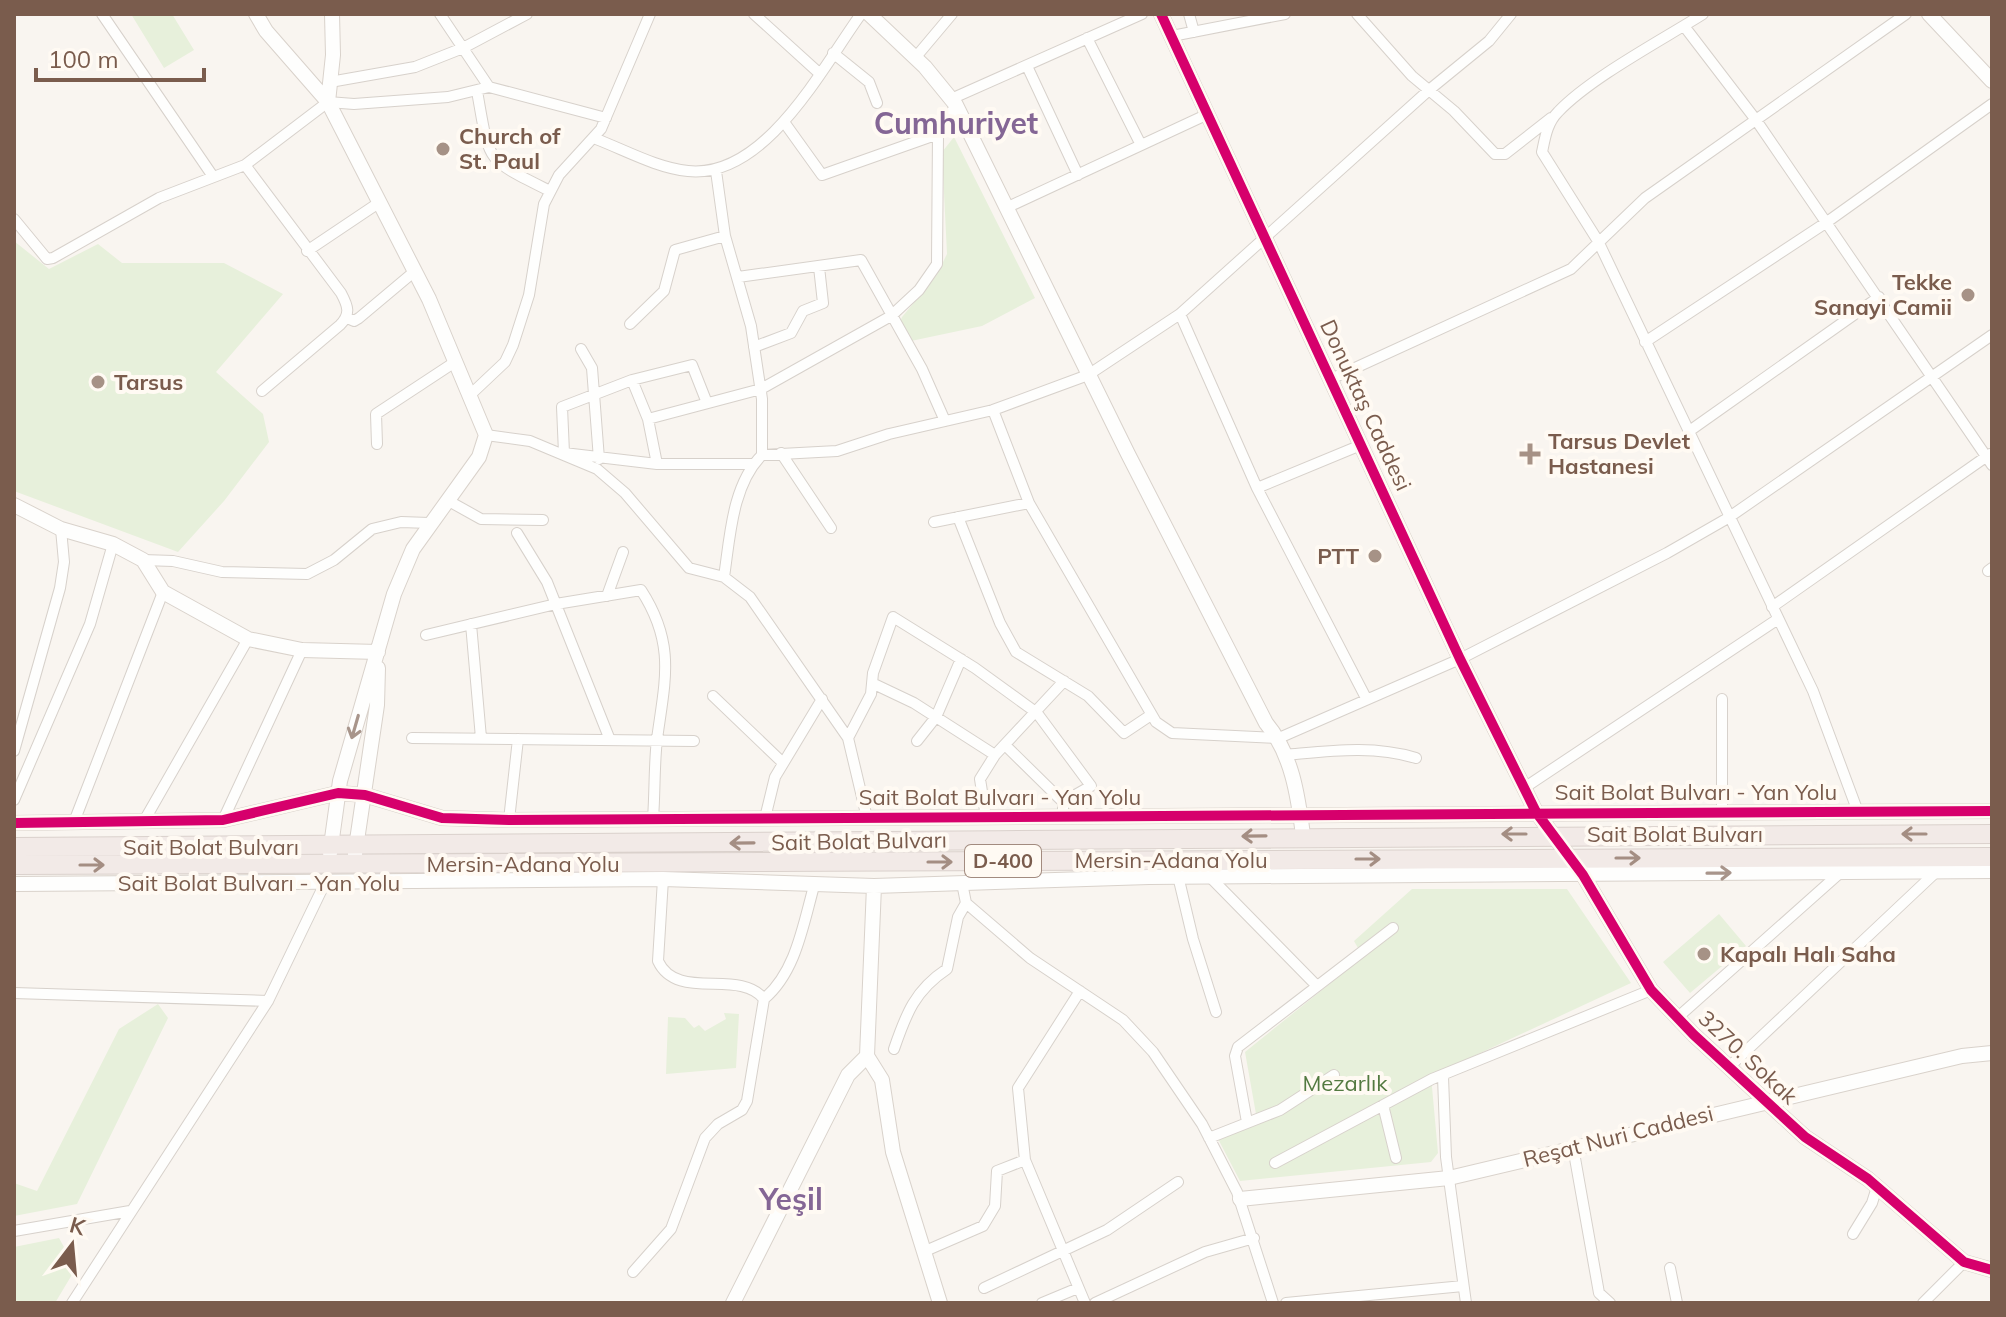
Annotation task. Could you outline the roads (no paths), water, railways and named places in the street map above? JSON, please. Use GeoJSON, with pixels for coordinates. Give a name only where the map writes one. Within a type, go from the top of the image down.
{"type":"FeatureCollection","features":[{"type":"Feature","properties":{"kind":"highway","name":"Sait Bolat Bulvarı"},"geometry":{"type":"LineString","coordinates":[[353,865],[1303,835],[1992,834]]}},
{"type":"Feature","properties":{"kind":"highway","name":"Sait Bolat Bulvarı"},"geometry":{"type":"LineString","coordinates":[[14,847],[328,865]]}},
{"type":"Feature","properties":{"kind":"highway","name":"Mersin-Adana Yolu"},"geometry":{"type":"LineString","coordinates":[[14,865],[1992,857]]}},
{"type":"Feature","properties":{"kind":"street"},"geometry":{"type":"LineString","coordinates":[[102,14],[212,175]]}},
{"type":"Feature","properties":{"kind":"street"},"geometry":{"type":"LineString","coordinates":[[72,1303],[268,1001],[328,865],[338,793],[394,594],[429,523],[479,457],[486,435],[415,271],[328,102],[266,31],[256,14]]}},
{"type":"Feature","properties":{"kind":"street"},"geometry":{"type":"LineString","coordinates":[[328,102],[332,14]]}},
{"type":"Feature","properties":{"kind":"street"},"geometry":{"type":"LineString","coordinates":[[440,14],[489,87]]}},
{"type":"Feature","properties":{"kind":"street"},"geometry":{"type":"LineString","coordinates":[[330,82],[415,67],[463,48],[527,14]]}},
{"type":"Feature","properties":{"kind":"street"},"geometry":{"type":"LineString","coordinates":[[469,396],[505,362],[529,295],[544,204],[559,175],[596,139],[650,14]]}},
{"type":"Feature","properties":{"kind":"street"},"geometry":{"type":"LineString","coordinates":[[754,14],[819,73]]}},
{"type":"Feature","properties":{"kind":"street"},"geometry":{"type":"LineString","coordinates":[[596,139],[685,171],[716,171],[747,157],[784,122],[861,14]]}},
{"type":"Feature","properties":{"kind":"street"},"geometry":{"type":"LineString","coordinates":[[869,14],[915,58],[953,102],[1266,723],[1279,738],[1303,835]]}},
{"type":"Feature","properties":{"kind":"street"},"geometry":{"type":"LineString","coordinates":[[915,58],[952,14]]}},
{"type":"Feature","properties":{"kind":"street"},"geometry":{"type":"LineString","coordinates":[[648,419],[761,389],[891,316],[919,290],[937,264],[938,134],[953,102],[1142,14]]}},
{"type":"Feature","properties":{"kind":"street","name":"Donuktaş Caddesi"},"geometry":{"type":"LineString","coordinates":[[1161,14],[1460,659],[1536,812]]}},
{"type":"Feature","properties":{"kind":"street"},"geometry":{"type":"LineString","coordinates":[[1189,14],[1194,32]]}},
{"type":"Feature","properties":{"kind":"street"},"geometry":{"type":"LineString","coordinates":[[1172,36],[1230,20],[1285,14]]}},
{"type":"Feature","properties":{"kind":"street"},"geometry":{"type":"LineString","coordinates":[[1357,14],[1412,76],[1495,154],[1505,154],[1613,71],[1703,14]]}},
{"type":"Feature","properties":{"kind":"street"},"geometry":{"type":"LineString","coordinates":[[724,577],[740,492],[753,464],[762,455],[837,451],[993,410],[1088,375],[1180,314],[1429,90],[1489,41],[1511,14]]}},
{"type":"Feature","properties":{"kind":"street"},"geometry":{"type":"LineString","coordinates":[[1331,379],[1571,269],[1645,198],[1906,14]]}},
{"type":"Feature","properties":{"kind":"street"},"geometry":{"type":"LineString","coordinates":[[1929,14],[1992,81]]}},
{"type":"Feature","properties":{"kind":"street"},"geometry":{"type":"LineString","coordinates":[[1684,26],[1756,120],[1990,458],[1772,607]]}},
{"type":"Feature","properties":{"kind":"street"},"geometry":{"type":"LineString","coordinates":[[1087,38],[1141,145]]}},
{"type":"Feature","properties":{"kind":"street"},"geometry":{"type":"LineString","coordinates":[[833,53],[869,82],[877,103]]}},
{"type":"Feature","properties":{"kind":"street"},"geometry":{"type":"LineString","coordinates":[[1027,66],[1078,175]]}},
{"type":"Feature","properties":{"kind":"street"},"geometry":{"type":"LineString","coordinates":[[14,219],[41,253],[47,259],[53,258],[159,198],[212,175],[245,165],[328,102],[354,104],[448,97],[489,87],[606,118]]}},
{"type":"Feature","properties":{"kind":"street"},"geometry":{"type":"LineString","coordinates":[[477,91],[487,146],[496,163],[550,191]]}},
{"type":"Feature","properties":{"kind":"street"},"geometry":{"type":"LineString","coordinates":[[1645,342],[1827,222],[1992,104]]}},
{"type":"Feature","properties":{"kind":"street"},"geometry":{"type":"LineString","coordinates":[[1558,112],[1546,130],[1542,152],[1598,241],[1813,691],[1858,812]]}},
{"type":"Feature","properties":{"kind":"street"},"geometry":{"type":"LineString","coordinates":[[1008,207],[1208,114]]}},
{"type":"Feature","properties":{"kind":"street"},"geometry":{"type":"LineString","coordinates":[[784,122],[822,175],[938,134]]}},
{"type":"Feature","properties":{"kind":"street"},"geometry":{"type":"LineString","coordinates":[[245,165],[341,293],[348,308],[347,318],[262,391]]}},
{"type":"Feature","properties":{"kind":"street"},"geometry":{"type":"LineString","coordinates":[[716,171],[725,236],[738,277],[761,389],[762,455]]}},
{"type":"Feature","properties":{"kind":"street"},"geometry":{"type":"LineString","coordinates":[[307,251],[380,202]]}},
{"type":"Feature","properties":{"kind":"street"},"geometry":{"type":"LineString","coordinates":[[630,324],[664,291],[675,250],[725,236]]}},
{"type":"Feature","properties":{"kind":"street"},"geometry":{"type":"LineString","coordinates":[[738,277],[861,260],[922,369],[945,421]]}},
{"type":"Feature","properties":{"kind":"street"},"geometry":{"type":"LineString","coordinates":[[754,347],[791,333],[803,311],[823,303],[819,267]]}},
{"type":"Feature","properties":{"kind":"street"},"geometry":{"type":"LineString","coordinates":[[347,318],[354,321],[359,318],[415,271]]}},
{"type":"Feature","properties":{"kind":"street"},"geometry":{"type":"LineString","coordinates":[[1688,432],[1879,297]]}},
{"type":"Feature","properties":{"kind":"street"},"geometry":{"type":"LineString","coordinates":[[1180,314],[1257,488],[1366,698]]}},
{"type":"Feature","properties":{"kind":"street"},"geometry":{"type":"LineString","coordinates":[[993,410],[1029,503],[1151,715],[1163,729],[1172,733],[1279,738],[1460,659],[1667,553],[1728,518],[1992,335]]}},
{"type":"Feature","properties":{"kind":"street"},"geometry":{"type":"LineString","coordinates":[[581,349],[592,368],[597,393],[599,459]]}},
{"type":"Feature","properties":{"kind":"street"},"geometry":{"type":"LineString","coordinates":[[377,444],[376,414],[455,362]]}},
{"type":"Feature","properties":{"kind":"street"},"geometry":{"type":"LineString","coordinates":[[564,453],[562,407],[632,380],[692,365],[707,403]]}},
{"type":"Feature","properties":{"kind":"street"},"geometry":{"type":"LineString","coordinates":[[632,380],[648,419],[657,464]]}},
{"type":"Feature","properties":{"kind":"street"},"geometry":{"type":"LineString","coordinates":[[486,435],[530,441],[597,469],[625,493],[689,568],[724,577],[750,597],[848,738],[867,818]]}},
{"type":"Feature","properties":{"kind":"street"},"geometry":{"type":"LineString","coordinates":[[1257,488],[1361,445]]}},
{"type":"Feature","properties":{"kind":"street"},"geometry":{"type":"LineString","coordinates":[[564,453],[657,464],[753,464]]}},
{"type":"Feature","properties":{"kind":"street"},"geometry":{"type":"LineString","coordinates":[[781,453],[831,528]]}},
{"type":"Feature","properties":{"kind":"street"},"geometry":{"type":"LineString","coordinates":[[447,500],[481,519],[543,520]]}},
{"type":"Feature","properties":{"kind":"street"},"geometry":{"type":"LineString","coordinates":[[934,522],[1029,503]]}},
{"type":"Feature","properties":{"kind":"street"},"geometry":{"type":"LineString","coordinates":[[14,505],[61,529],[113,544],[143,560],[173,561],[222,572],[307,574],[334,560],[372,529],[401,522],[429,523]]}},
{"type":"Feature","properties":{"kind":"street"},"geometry":{"type":"LineString","coordinates":[[958,517],[1007,638],[1016,652],[1088,696],[1124,733],[1151,715]]}},
{"type":"Feature","properties":{"kind":"street"},"geometry":{"type":"LineString","coordinates":[[14,751],[60,588],[64,562],[61,529]]}},
{"type":"Feature","properties":{"kind":"street"},"geometry":{"type":"LineString","coordinates":[[517,533],[530,550],[556,604],[610,740]]}},
{"type":"Feature","properties":{"kind":"street"},"geometry":{"type":"LineString","coordinates":[[14,800],[90,624],[113,544]]}},
{"type":"Feature","properties":{"kind":"street"},"geometry":{"type":"LineString","coordinates":[[607,596],[623,552]]}},
{"type":"Feature","properties":{"kind":"street"},"geometry":{"type":"LineString","coordinates":[[143,560],[163,592],[248,639],[302,650],[378,652]]}},
{"type":"Feature","properties":{"kind":"street"},"geometry":{"type":"LineString","coordinates":[[426,635],[556,604],[641,590],[660,632],[667,678],[657,741],[653,819]]}},
{"type":"Feature","properties":{"kind":"street"},"geometry":{"type":"LineString","coordinates":[[74,822],[163,592]]}},
{"type":"Feature","properties":{"kind":"street"},"geometry":{"type":"LineString","coordinates":[[848,738],[874,684],[873,673],[893,617],[961,659],[1037,713],[1091,786],[1063,809],[1005,745]]}},
{"type":"Feature","properties":{"kind":"street"},"geometry":{"type":"LineString","coordinates":[[1524,788],[1778,619]]}},
{"type":"Feature","properties":{"kind":"street"},"geometry":{"type":"LineString","coordinates":[[471,624],[481,738]]}},
{"type":"Feature","properties":{"kind":"street"},"geometry":{"type":"LineString","coordinates":[[144,821],[248,639]]}},
{"type":"Feature","properties":{"kind":"street"},"geometry":{"type":"LineString","coordinates":[[223,820],[302,650]]}},
{"type":"Feature","properties":{"kind":"street"},"geometry":{"type":"LineString","coordinates":[[353,865],[377,705],[378,652]]}},
{"type":"Feature","properties":{"kind":"street"},"geometry":{"type":"LineString","coordinates":[[917,741],[936,717],[961,659]]}},
{"type":"Feature","properties":{"kind":"street"},"geometry":{"type":"LineString","coordinates":[[986,817],[980,779],[995,755],[1064,681]]}},
{"type":"Feature","properties":{"kind":"street"},"geometry":{"type":"LineString","coordinates":[[874,684],[936,717],[995,755]]}},
{"type":"Feature","properties":{"kind":"street"},"geometry":{"type":"LineString","coordinates":[[713,696],[782,762]]}},
{"type":"Feature","properties":{"kind":"street"},"geometry":{"type":"LineString","coordinates":[[765,818],[782,762],[822,699]]}},
{"type":"Feature","properties":{"kind":"street"},"geometry":{"type":"LineString","coordinates":[[1722,699],[1722,812]]}},
{"type":"Feature","properties":{"kind":"street"},"geometry":{"type":"LineString","coordinates":[[412,738],[694,741]]}},
{"type":"Feature","properties":{"kind":"street"},"geometry":{"type":"LineString","coordinates":[[509,820],[518,739]]}},
{"type":"Feature","properties":{"kind":"street"},"geometry":{"type":"LineString","coordinates":[[1285,755],[1362,749],[1388,750],[1416,758]]}},
{"type":"Feature","properties":{"kind":"street","name":"Sait Bolat Bulvarı - Yan Yolu"},"geometry":{"type":"LineString","coordinates":[[14,823],[223,820],[338,793],[365,795],[442,818],[509,820],[986,817],[1063,809],[1300,815],[1992,811]]}},
{"type":"Feature","properties":{"kind":"street","name":"3270. Sokak"},"geometry":{"type":"LineString","coordinates":[[1536,812],[1583,875],[1651,990],[1677,1018],[1805,1137],[1877,1187],[1964,1262],[1990,1264]]}},
{"type":"Feature","properties":{"kind":"street","name":"Sait Bolat Bulvarı - Yan Yolu"},"geometry":{"type":"LineString","coordinates":[[14,884],[328,865]]}},
{"type":"Feature","properties":{"kind":"street","name":"Sait Bolat Bulvarı - Yan Yolu"},"geometry":{"type":"LineString","coordinates":[[353,865],[814,886],[1178,876],[1992,871]]}},
{"type":"Feature","properties":{"kind":"street"},"geometry":{"type":"LineString","coordinates":[[1728,1068],[1936,871]]}},
{"type":"Feature","properties":{"kind":"street"},"geometry":{"type":"LineString","coordinates":[[1677,1018],[1841,872]]}},
{"type":"Feature","properties":{"kind":"street"},"geometry":{"type":"LineString","coordinates":[[1178,876],[1193,939],[1216,1012]]}},
{"type":"Feature","properties":{"kind":"street"},"geometry":{"type":"LineString","coordinates":[[1209,876],[1316,985]]}},
{"type":"Feature","properties":{"kind":"street"},"geometry":{"type":"LineString","coordinates":[[663,879],[658,961],[661,967],[679,982],[744,988],[764,999]]}},
{"type":"Feature","properties":{"kind":"street"},"geometry":{"type":"LineString","coordinates":[[962,883],[966,903],[1030,958],[1123,1020],[1153,1052],[1209,1138],[1240,1199],[1273,1303]]}},
{"type":"Feature","properties":{"kind":"street"},"geometry":{"type":"LineString","coordinates":[[633,1272],[671,1229],[705,1138],[718,1124],[742,1110],[747,1101],[764,999],[779,986],[797,946],[814,886]]}},
{"type":"Feature","properties":{"kind":"street"},"geometry":{"type":"LineString","coordinates":[[874,886],[867,1056],[882,1080],[893,1152],[940,1303]]}},
{"type":"Feature","properties":{"kind":"street"},"geometry":{"type":"LineString","coordinates":[[894,1049],[913,999],[928,982],[947,969],[958,917],[966,903]]}},
{"type":"Feature","properties":{"kind":"street"},"geometry":{"type":"LineString","coordinates":[[1247,1122],[1235,1056],[1238,1047],[1393,928]]}},
{"type":"Feature","properties":{"kind":"street"},"geometry":{"type":"LineString","coordinates":[[1275,1163],[1432,1079],[1651,990]]}},
{"type":"Feature","properties":{"kind":"street"},"geometry":{"type":"LineString","coordinates":[[1080,991],[1020,1083],[1025,1160],[1085,1303]]}},
{"type":"Feature","properties":{"kind":"street"},"geometry":{"type":"LineString","coordinates":[[14,993],[268,1001]]}},
{"type":"Feature","properties":{"kind":"street","name":"Reşat Nuri Caddesi"},"geometry":{"type":"LineString","coordinates":[[1240,1199],[1449,1178],[1764,1100],[1962,1056],[1992,1053]]}},
{"type":"Feature","properties":{"kind":"street"},"geometry":{"type":"LineString","coordinates":[[733,1303],[848,1075],[867,1056]]}},
{"type":"Feature","properties":{"kind":"street"},"geometry":{"type":"LineString","coordinates":[[1209,1138],[1280,1110],[1334,1075]]}},
{"type":"Feature","properties":{"kind":"street"},"geometry":{"type":"LineString","coordinates":[[1443,1077],[1449,1178],[1466,1303]]}},
{"type":"Feature","properties":{"kind":"street"},"geometry":{"type":"LineString","coordinates":[[1383,1105],[1396,1158]]}},
{"type":"Feature","properties":{"kind":"street"},"geometry":{"type":"LineString","coordinates":[[1573,1147],[1599,1293],[1610,1303]]}},
{"type":"Feature","properties":{"kind":"street"},"geometry":{"type":"LineString","coordinates":[[923,1252],[983,1226],[995,1206],[997,1171],[1025,1160]]}},
{"type":"Feature","properties":{"kind":"street"},"geometry":{"type":"LineString","coordinates":[[984,1288],[1107,1230],[1178,1182]]}},
{"type":"Feature","properties":{"kind":"street"},"geometry":{"type":"LineString","coordinates":[[1853,1234],[1872,1203],[1877,1187]]}},
{"type":"Feature","properties":{"kind":"street"},"geometry":{"type":"LineString","coordinates":[[14,1231],[130,1211]]}},
{"type":"Feature","properties":{"kind":"street"},"geometry":{"type":"LineString","coordinates":[[1095,1303],[1205,1252],[1254,1238]]}},
{"type":"Feature","properties":{"kind":"street"},"geometry":{"type":"LineString","coordinates":[[1923,1303],[1964,1262]]}},
{"type":"Feature","properties":{"kind":"street"},"geometry":{"type":"LineString","coordinates":[[1670,1268],[1677,1303]]}},
{"type":"Feature","properties":{"kind":"street"},"geometry":{"type":"LineString","coordinates":[[1286,1303],[1358,1300],[1463,1286]]}},
{"type":"Feature","properties":{"kind":"street"},"geometry":{"type":"LineString","coordinates":[[1042,1303],[1078,1288]]}},
{"type":"Feature","properties":{"kind":"place","name":"Church of St. Paul"},"geometry":{"type":"Point","coordinates":[443,149]}},
{"type":"Feature","properties":{"kind":"place","name":"Tekke Sanayi Camii"},"geometry":{"type":"Point","coordinates":[1968,295]}},
{"type":"Feature","properties":{"kind":"place","name":"Tarsus"},"geometry":{"type":"Point","coordinates":[98,382]}},
{"type":"Feature","properties":{"kind":"place","name":"Tarsus Devlet Hastanesi"},"geometry":{"type":"Point","coordinates":[1530,454]}},
{"type":"Feature","properties":{"kind":"place","name":"PTT"},"geometry":{"type":"Point","coordinates":[1375,556]}},
{"type":"Feature","properties":{"kind":"place","name":"Kapalı Halı Saha"},"geometry":{"type":"Point","coordinates":[1704,954]}},
{"type":"Feature","properties":{"kind":"district","name":"Cumhuriyet"},"geometry":{"type":"Point","coordinates":[956,124]}},
{"type":"Feature","properties":{"kind":"district","name":"Yeşil"},"geometry":{"type":"Point","coordinates":[791,1200]}},
{"type":"Feature","properties":{"kind":"park label","name":"Mezarlık"},"geometry":{"type":"Point","coordinates":[1345,1083]}}]}
